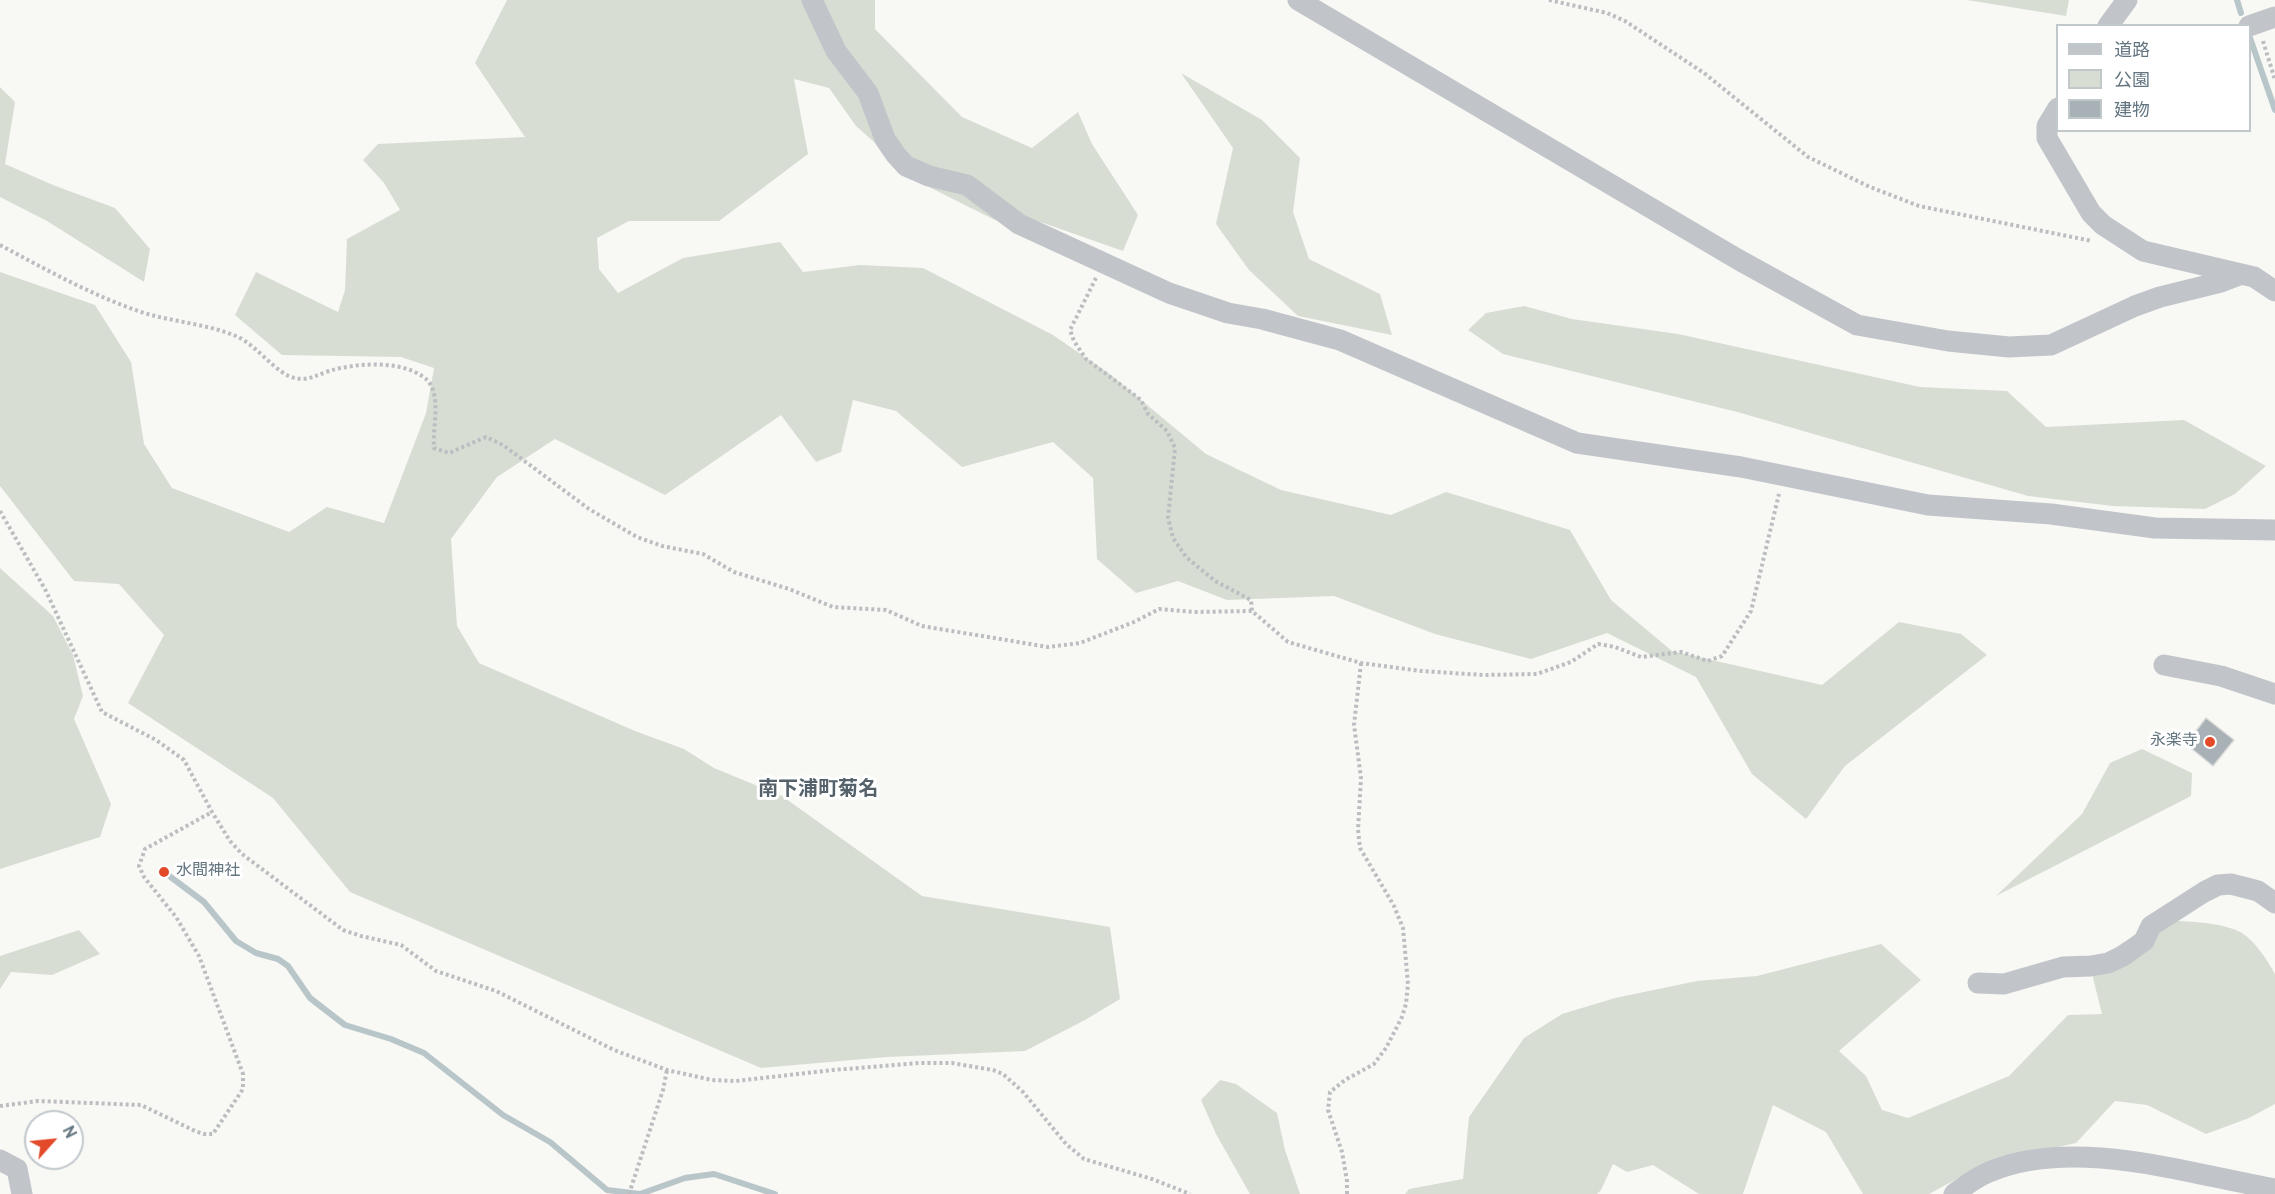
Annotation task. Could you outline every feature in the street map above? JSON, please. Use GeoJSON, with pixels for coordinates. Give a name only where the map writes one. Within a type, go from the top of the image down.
{"type":"FeatureCollection","features":[{"type":"Feature","properties":{"kind":"street"},"geometry":{"type":"LineString","coordinates":[[812,0],[836,51],[868,93],[885,139],[906,166],[929,176],[967,185],[1019,224],[1199,305],[1340,340],[1577,443],[1698,460],[1928,505],[2051,514],[2155,528],[2275,530]]}},
{"type":"Feature","properties":{"kind":"street"},"geometry":{"type":"LineString","coordinates":[[1298,0],[1739,260],[1857,325],[1948,341],[2008,347],[2051,345],[2135,306],[2242,274]]}},
{"type":"Feature","properties":{"kind":"street"},"geometry":{"type":"LineString","coordinates":[[2109,24],[2127,0]]}},
{"type":"Feature","properties":{"kind":"street"},"geometry":{"type":"LineString","coordinates":[[2056,111],[2047,126],[2047,138],[2091,213],[2103,225],[2143,250],[2254,277],[2275,291]]}},
{"type":"Feature","properties":{"kind":"street"},"geometry":{"type":"LineString","coordinates":[[2164,666],[2221,676],[2275,694]]}},
{"type":"Feature","properties":{"kind":"street"},"geometry":{"type":"LineString","coordinates":[[1978,983],[2004,984],[2063,967],[2108,963],[2123,956],[2144,940],[2151,926],[2218,885],[2231,884],[2258,891],[2275,903]]}},
{"type":"Feature","properties":{"kind":"street"},"geometry":{"type":"LineString","coordinates":[[1954,1194],[1986,1173],[2008,1165],[2067,1156],[2126,1161],[2275,1189]]}},
{"type":"Feature","properties":{"kind":"street"},"geometry":{"type":"LineString","coordinates":[[0,1160],[17,1169],[22,1194]]}},
{"type":"Feature","properties":{"kind":"path"},"geometry":{"type":"LineString","coordinates":[[1549,0],[1607,13],[1625,21],[1704,73],[1808,157],[1870,187],[1919,206],[2102,243]]}},
{"type":"Feature","properties":{"kind":"path"},"geometry":{"type":"LineString","coordinates":[[2260,22],[2275,80]]}},
{"type":"Feature","properties":{"kind":"path"},"geometry":{"type":"LineString","coordinates":[[0,245],[76,285],[144,313],[217,329],[238,337],[257,348],[278,369],[292,378],[306,380],[329,371],[363,363],[405,369],[422,375],[432,384],[436,399],[434,448],[449,453],[486,437],[503,445],[589,509],[637,537],[662,546],[703,554],[734,572],[789,589],[832,607],[886,610],[922,626],[1048,647],[1080,643],[1159,609],[1194,612],[1252,611],[1288,642],[1361,663],[1421,671],[1484,675],[1537,674],[1571,662],[1598,644],[1615,647],[1641,657],[1681,652],[1708,661],[1722,656],[1751,611],[1783,476]]}},
{"type":"Feature","properties":{"kind":"path"},"geometry":{"type":"LineString","coordinates":[[1105,262],[1070,330],[1074,341],[1086,359],[1141,400],[1148,414],[1167,431],[1175,448],[1168,518],[1173,538],[1186,557],[1215,581],[1251,600],[1252,611]]}},
{"type":"Feature","properties":{"kind":"path"},"geometry":{"type":"LineString","coordinates":[[0,511],[46,591],[102,712],[156,740],[184,760],[212,812],[230,841],[242,854],[343,930],[401,945],[436,970],[496,991],[614,1050],[667,1070],[712,1080],[736,1081],[919,1063],[979,1066],[1003,1074],[1023,1092],[1066,1144],[1084,1159],[1152,1179],[1190,1194]]}},
{"type":"Feature","properties":{"kind":"path"},"geometry":{"type":"LineString","coordinates":[[1347,1194],[1342,1152],[1328,1110],[1330,1092],[1345,1080],[1374,1064],[1386,1048],[1402,1017],[1408,984],[1403,928],[1394,906],[1360,848],[1358,830],[1361,778],[1354,725],[1361,663]]}},
{"type":"Feature","properties":{"kind":"path"},"geometry":{"type":"LineString","coordinates":[[0,1106],[38,1101],[141,1105],[195,1131],[213,1134],[243,1089],[243,1074],[199,956],[176,917],[138,866],[145,849],[212,812]]}},
{"type":"Feature","properties":{"kind":"path"},"geometry":{"type":"LineString","coordinates":[[629,1191],[663,1090],[667,1070]]}},
{"type":"Feature","properties":{"kind":"green space"},"geometry":{"type":"Polygon","coordinates":[[[507,0],[875,0],[875,29],[962,117],[1032,148],[1078,112],[1092,144],[1138,215],[1123,251],[1029,218],[995,220],[919,182],[856,126],[829,88],[794,79],[808,154],[719,221],[629,221],[597,238],[599,269],[618,293],[683,258],[780,242],[803,272],[860,265],[923,268],[1053,335],[1111,375],[1206,454],[1281,490],[1391,515],[1446,492],[1570,530],[1611,600],[1672,651],[1822,685],[1899,622],[1961,634],[1987,655],[1845,766],[1806,819],[1752,774],[1696,677],[1607,633],[1531,659],[1435,634],[1334,596],[1227,600],[1178,581],[1136,593],[1097,559],[1093,478],[1053,442],[962,467],[896,411],[853,400],[841,452],[816,462],[781,415],[665,495],[555,439],[497,477],[451,539],[457,626],[479,663],[635,731],[684,749],[714,768],[782,796],[922,896],[1110,927],[1120,999],[1025,1051],[887,1057],[761,1068],[350,892],[273,798],[128,703],[164,635],[119,584],[74,581],[0,486],[0,272],[95,305],[131,362],[144,444],[172,488],[289,532],[327,507],[384,523],[426,413],[434,368],[401,357],[282,355],[235,315],[256,272],[338,312],[345,290],[347,239],[400,210],[384,183],[363,160],[378,144],[525,137],[475,63],[507,0]]]}},
{"type":"Feature","properties":{"kind":"green space"},"geometry":{"type":"Polygon","coordinates":[[[1967,0],[2069,0],[2066,16],[1967,0]]]}},
{"type":"Feature","properties":{"kind":"green space"},"geometry":{"type":"Polygon","coordinates":[[[1181,73],[1262,120],[1300,158],[1293,212],[1309,259],[1380,294],[1392,335],[1298,316],[1249,270],[1216,224],[1233,148],[1181,73]]]}},
{"type":"Feature","properties":{"kind":"green space"},"geometry":{"type":"Polygon","coordinates":[[[0,87],[15,102],[5,164],[115,208],[150,249],[144,282],[47,221],[0,197],[0,87]]]}},
{"type":"Feature","properties":{"kind":"green space"},"geometry":{"type":"Polygon","coordinates":[[[1524,306],[1572,319],[1678,334],[1920,387],[2007,391],[2046,427],[2184,420],[2266,466],[2235,494],[2205,509],[2113,506],[2028,496],[1741,413],[1503,354],[1468,330],[1486,313],[1524,306]]]}},
{"type":"Feature","properties":{"kind":"green space"},"geometry":{"type":"Polygon","coordinates":[[[0,568],[53,616],[73,655],[83,696],[74,719],[111,804],[100,837],[0,869],[0,568]]]}},
{"type":"Feature","properties":{"kind":"green space"},"geometry":{"type":"Polygon","coordinates":[[[2142,749],[2192,773],[2191,796],[1996,896],[2082,814],[2110,763],[2142,749]]]}},
{"type":"Feature","properties":{"kind":"green space"},"geometry":{"type":"Polygon","coordinates":[[[2171,921],[2217,925],[2242,933],[2265,957],[2275,974],[2275,1104],[2249,1118],[2206,1134],[2147,1105],[2115,1101],[2076,1143],[1986,1163],[1929,1194],[1863,1194],[1826,1132],[1773,1105],[1743,1194],[1699,1194],[1653,1165],[1627,1172],[1613,1164],[1597,1194],[1405,1194],[1409,1189],[1463,1179],[1469,1117],[1524,1038],[1562,1014],[1615,998],[1697,981],[1757,976],[1881,944],[1921,980],[1839,1051],[1866,1076],[1882,1110],[1908,1118],[2009,1076],[2068,1015],[2102,1014],[2093,978],[2098,959],[2124,942],[2171,921]]]}},
{"type":"Feature","properties":{"kind":"green space"},"geometry":{"type":"Polygon","coordinates":[[[79,930],[100,954],[52,975],[11,972],[0,989],[0,956],[79,930]]]}},
{"type":"Feature","properties":{"kind":"green space"},"geometry":{"type":"Polygon","coordinates":[[[1220,1080],[1236,1084],[1277,1113],[1285,1150],[1300,1194],[1250,1194],[1216,1134],[1201,1100],[1220,1080]]]}},
{"type":"Feature","properties":{"kind":"building","name":"永楽寺"},"geometry":{"type":"Polygon","coordinates":[[[2206,718],[2234,740],[2213,766],[2186,744],[2206,718]]]}},
{"type":"Feature","properties":{"kind":"waterway"},"geometry":{"type":"LineString","coordinates":[[2237,0],[2241,13]]}},
{"type":"Feature","properties":{"kind":"waterway"},"geometry":{"type":"LineString","coordinates":[[2251,41],[2275,110]]}},
{"type":"Feature","properties":{"kind":"waterway"},"geometry":{"type":"LineString","coordinates":[[164,872],[204,902],[236,941],[256,953],[278,959],[288,966],[310,998],[345,1025],[391,1039],[424,1053],[503,1115],[550,1142],[607,1190],[640,1194],[685,1178],[714,1174],[775,1194]]}},
{"type":"Feature","properties":{"kind":"place","name":"永楽寺"},"geometry":{"type":"Point","coordinates":[2210,742]}},
{"type":"Feature","properties":{"kind":"place","name":"水間神社"},"geometry":{"type":"Point","coordinates":[164,872]}},
{"type":"Feature","properties":{"kind":"district","name":"南下浦町菊名"},"geometry":{"type":"Point","coordinates":[818,791]}}]}
